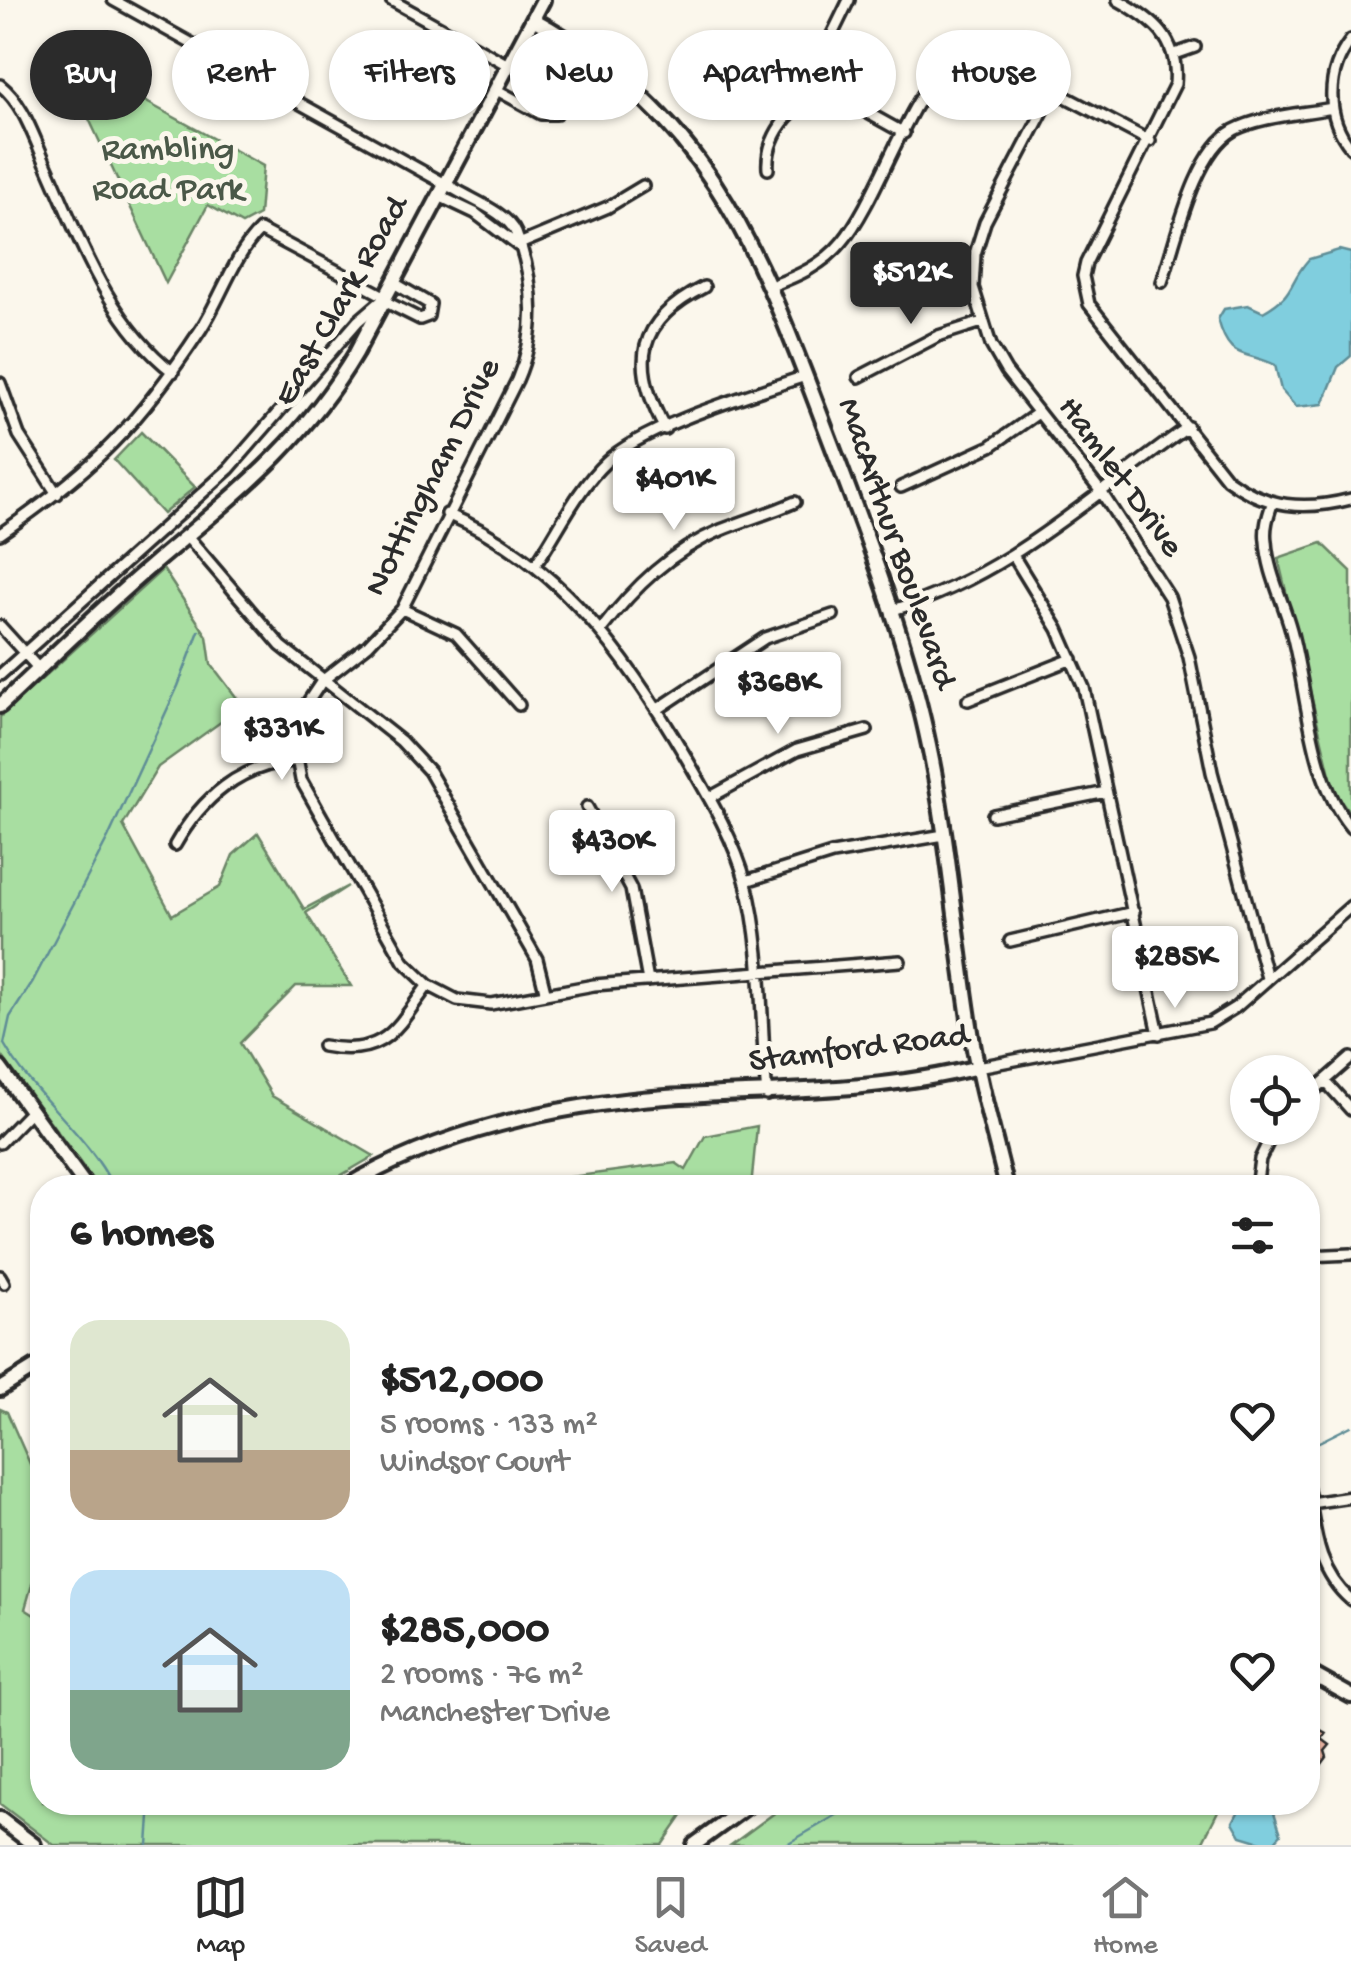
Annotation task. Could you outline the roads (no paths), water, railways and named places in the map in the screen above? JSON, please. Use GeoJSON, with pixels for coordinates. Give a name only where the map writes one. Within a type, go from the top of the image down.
{"type":"FeatureCollection","features":[{"type":"Feature","properties":{"kind":"street","name":"Nottingham Drive"},"geometry":{"type":"LineString","coordinates":[[113,0],[442,190],[502,218],[516,232],[532,300],[530,351],[402,609],[368,645],[322,681],[301,716],[296,761]]}},
{"type":"Feature","properties":{"kind":"street"},"geometry":{"type":"LineString","coordinates":[[392,0],[508,64]]}},
{"type":"Feature","properties":{"kind":"street","name":"East Clark Road"},"geometry":{"type":"LineString","coordinates":[[0,706],[264,472],[307,426],[340,380],[394,283],[543,0]]}},
{"type":"Feature","properties":{"kind":"street"},"geometry":{"type":"LineString","coordinates":[[833,30],[848,0]]}},
{"type":"Feature","properties":{"kind":"street"},"geometry":{"type":"LineString","coordinates":[[1118,0],[1158,25],[1175,54],[1172,95],[1086,263],[1084,292],[1228,479],[1272,504],[1300,506],[1351,498]]}},
{"type":"Feature","properties":{"kind":"street","name":"MacArthur Boulevard"},"geometry":{"type":"LineString","coordinates":[[533,18],[552,30]]}},
{"type":"Feature","properties":{"kind":"street"},"geometry":{"type":"LineString","coordinates":[[1351,40],[1337,66],[1332,108],[1338,128],[1351,148]]}},
{"type":"Feature","properties":{"kind":"street"},"geometry":{"type":"LineString","coordinates":[[1175,54],[1195,46]]}},
{"type":"Feature","properties":{"kind":"street"},"geometry":{"type":"LineString","coordinates":[[0,85],[21,109],[106,292],[131,332],[173,372]]}},
{"type":"Feature","properties":{"kind":"street"},"geometry":{"type":"LineString","coordinates":[[495,89],[510,97]]}},
{"type":"Feature","properties":{"kind":"street"},"geometry":{"type":"LineString","coordinates":[[1071,99],[1150,141]]}},
{"type":"Feature","properties":{"kind":"street","name":"MacArthur Boulevard"},"geometry":{"type":"LineString","coordinates":[[648,103],[702,162],[741,222],[771,286],[894,610],[923,717],[978,1066],[1004,1175]]}},
{"type":"Feature","properties":{"kind":"street"},"geometry":{"type":"LineString","coordinates":[[1162,282],[1194,186],[1225,136],[1245,126],[1332,108]]}},
{"type":"Feature","properties":{"kind":"street"},"geometry":{"type":"LineString","coordinates":[[771,286],[801,274],[842,243],[858,222],[916,113]]}},
{"type":"Feature","properties":{"kind":"street"},"geometry":{"type":"LineString","coordinates":[[768,168],[767,158],[785,120]]}},
{"type":"Feature","properties":{"kind":"street"},"geometry":{"type":"LineString","coordinates":[[881,120],[904,133]]}},
{"type":"Feature","properties":{"kind":"street","name":"Hamlet Drive"},"geometry":{"type":"LineString","coordinates":[[1038,120],[1000,189],[975,254],[972,287],[982,322],[1006,371],[1147,557],[1178,620],[1267,978]]}},
{"type":"Feature","properties":{"kind":"street"},"geometry":{"type":"LineString","coordinates":[[517,245],[608,208],[643,186]]}},
{"type":"Feature","properties":{"kind":"street"},"geometry":{"type":"LineString","coordinates":[[0,534],[57,494],[124,435],[173,372],[260,230],[420,319],[428,316],[430,304],[394,283]]}},
{"type":"Feature","properties":{"kind":"street"},"geometry":{"type":"LineString","coordinates":[[665,429],[645,379],[646,339],[675,302],[704,288]]}},
{"type":"Feature","properties":{"kind":"street"},"geometry":{"type":"LineString","coordinates":[[0,675],[229,469],[358,321],[385,299]]}},
{"type":"Feature","properties":{"kind":"street"},"geometry":{"type":"LineString","coordinates":[[858,377],[924,342],[982,322]]}},
{"type":"Feature","properties":{"kind":"street"},"geometry":{"type":"LineString","coordinates":[[535,565],[607,461],[665,429],[805,376]]}},
{"type":"Feature","properties":{"kind":"street"},"geometry":{"type":"LineString","coordinates":[[0,383],[19,435],[57,494]]}},
{"type":"Feature","properties":{"kind":"street"},"geometry":{"type":"LineString","coordinates":[[901,487],[990,446],[1038,412]]}},
{"type":"Feature","properties":{"kind":"street"},"geometry":{"type":"LineString","coordinates":[[894,610],[948,590],[1014,557],[1188,427]]}},
{"type":"Feature","properties":{"kind":"street"},"geometry":{"type":"LineString","coordinates":[[600,630],[654,570],[680,552],[716,532],[795,502]]}},
{"type":"Feature","properties":{"kind":"street"},"geometry":{"type":"LineString","coordinates":[[1272,504],[1266,525],[1270,569],[1294,641],[1322,765],[1338,812],[1351,828]]}},
{"type":"Feature","properties":{"kind":"street"},"geometry":{"type":"LineString","coordinates":[[447,514],[535,565],[600,630],[658,709],[710,798],[746,881],[759,974],[767,1095]]}},
{"type":"Feature","properties":{"kind":"street"},"geometry":{"type":"LineString","coordinates":[[188,537],[280,646],[401,741],[429,772],[537,959],[546,992]]}},
{"type":"Feature","properties":{"kind":"street"},"geometry":{"type":"LineString","coordinates":[[1014,557],[1072,658],[1088,701],[1159,1034]]}},
{"type":"Feature","properties":{"kind":"street"},"geometry":{"type":"LineString","coordinates":[[402,609],[456,634],[519,705]]}},
{"type":"Feature","properties":{"kind":"street"},"geometry":{"type":"LineString","coordinates":[[658,709],[765,638],[833,615]]}},
{"type":"Feature","properties":{"kind":"street"},"geometry":{"type":"LineString","coordinates":[[0,626],[40,669]]}},
{"type":"Feature","properties":{"kind":"street"},"geometry":{"type":"LineString","coordinates":[[968,700],[1072,658]]}},
{"type":"Feature","properties":{"kind":"street"},"geometry":{"type":"LineString","coordinates":[[710,798],[797,750],[867,730]]}},
{"type":"Feature","properties":{"kind":"street"},"geometry":{"type":"LineString","coordinates":[[174,845],[195,812],[244,773],[269,763],[296,761],[308,794],[396,948],[428,985],[449,997],[477,1003],[648,981],[900,961]]}},
{"type":"Feature","properties":{"kind":"street"},"geometry":{"type":"LineString","coordinates":[[993,815],[1106,792]]}},
{"type":"Feature","properties":{"kind":"street"},"geometry":{"type":"LineString","coordinates":[[587,807],[630,890],[648,981]]}},
{"type":"Feature","properties":{"kind":"street"},"geometry":{"type":"LineString","coordinates":[[746,881],[846,851],[944,835]]}},
{"type":"Feature","properties":{"kind":"street","name":"Stamford Road"},"geometry":{"type":"LineString","coordinates":[[372,1175],[427,1149],[569,1109],[670,1097],[767,1095],[899,1082],[1210,1023],[1351,906]]}},
{"type":"Feature","properties":{"kind":"street"},"geometry":{"type":"LineString","coordinates":[[1010,940],[1134,912]]}},
{"type":"Feature","properties":{"kind":"street"},"geometry":{"type":"LineString","coordinates":[[323,1046],[370,1047],[403,1022],[428,985]]}},
{"type":"Feature","properties":{"kind":"street"},"geometry":{"type":"LineString","coordinates":[[1320,1085],[1351,1058]]}},
{"type":"Feature","properties":{"kind":"street"},"geometry":{"type":"LineString","coordinates":[[0,1068],[78,1175]]}},
{"type":"Feature","properties":{"kind":"street"},"geometry":{"type":"LineString","coordinates":[[1325,1081],[1351,1110]]}},
{"type":"Feature","properties":{"kind":"street"},"geometry":{"type":"LineString","coordinates":[[0,1143],[32,1110]]}},
{"type":"Feature","properties":{"kind":"street"},"geometry":{"type":"LineString","coordinates":[[1258,1175],[1266,1145]]}},
{"type":"Feature","properties":{"kind":"street"},"geometry":{"type":"LineString","coordinates":[[1320,1255],[1351,1254]]}},
{"type":"Feature","properties":{"kind":"street"},"geometry":{"type":"LineString","coordinates":[[0,1389],[30,1370]]}},
{"type":"Feature","properties":{"kind":"street"},"geometry":{"type":"LineString","coordinates":[[1320,1502],[1351,1497]]}},
{"type":"Feature","properties":{"kind":"street"},"geometry":{"type":"LineString","coordinates":[[1320,1556],[1334,1584],[1351,1600]]}},
{"type":"Feature","properties":{"kind":"street"},"geometry":{"type":"LineString","coordinates":[[1320,1679],[1351,1696]]}},
{"type":"Feature","properties":{"kind":"street"},"geometry":{"type":"LineString","coordinates":[[694,1845],[735,1815]]}},
{"type":"Feature","properties":{"kind":"street"},"geometry":{"type":"LineString","coordinates":[[0,1819],[34,1845]]}},
{"type":"Feature","properties":{"kind":"water"},"geometry":{"type":"Polygon","coordinates":[[[1339,250],[1351,253],[1351,356],[1338,367],[1323,404],[1296,407],[1281,390],[1275,365],[1232,348],[1218,319],[1224,309],[1248,305],[1263,312],[1287,293],[1309,259],[1339,250]]]}},
{"type":"Feature","properties":{"kind":"water"},"geometry":{"type":"Polygon","coordinates":[[[1237,1815],[1275,1815],[1281,1834],[1271,1845],[1241,1836],[1233,1822],[1237,1815]]]}},
{"type":"Feature","properties":{"kind":"waterway"},"geometry":{"type":"LineString","coordinates":[[107,1175],[4,1044],[10,1017],[108,838],[199,631]]}},
{"type":"Feature","properties":{"kind":"waterway"},"geometry":{"type":"LineString","coordinates":[[1320,1442],[1351,1426]]}},
{"type":"Feature","properties":{"kind":"waterway"},"geometry":{"type":"LineString","coordinates":[[148,1845],[150,1815]]}},
{"type":"Feature","properties":{"kind":"waterway"},"geometry":{"type":"LineString","coordinates":[[785,1845],[837,1815]]}},
{"type":"Feature","properties":{"kind":"park label","name":"Rambling Road Park"},"geometry":{"type":"Point","coordinates":[168,171]}}]}
